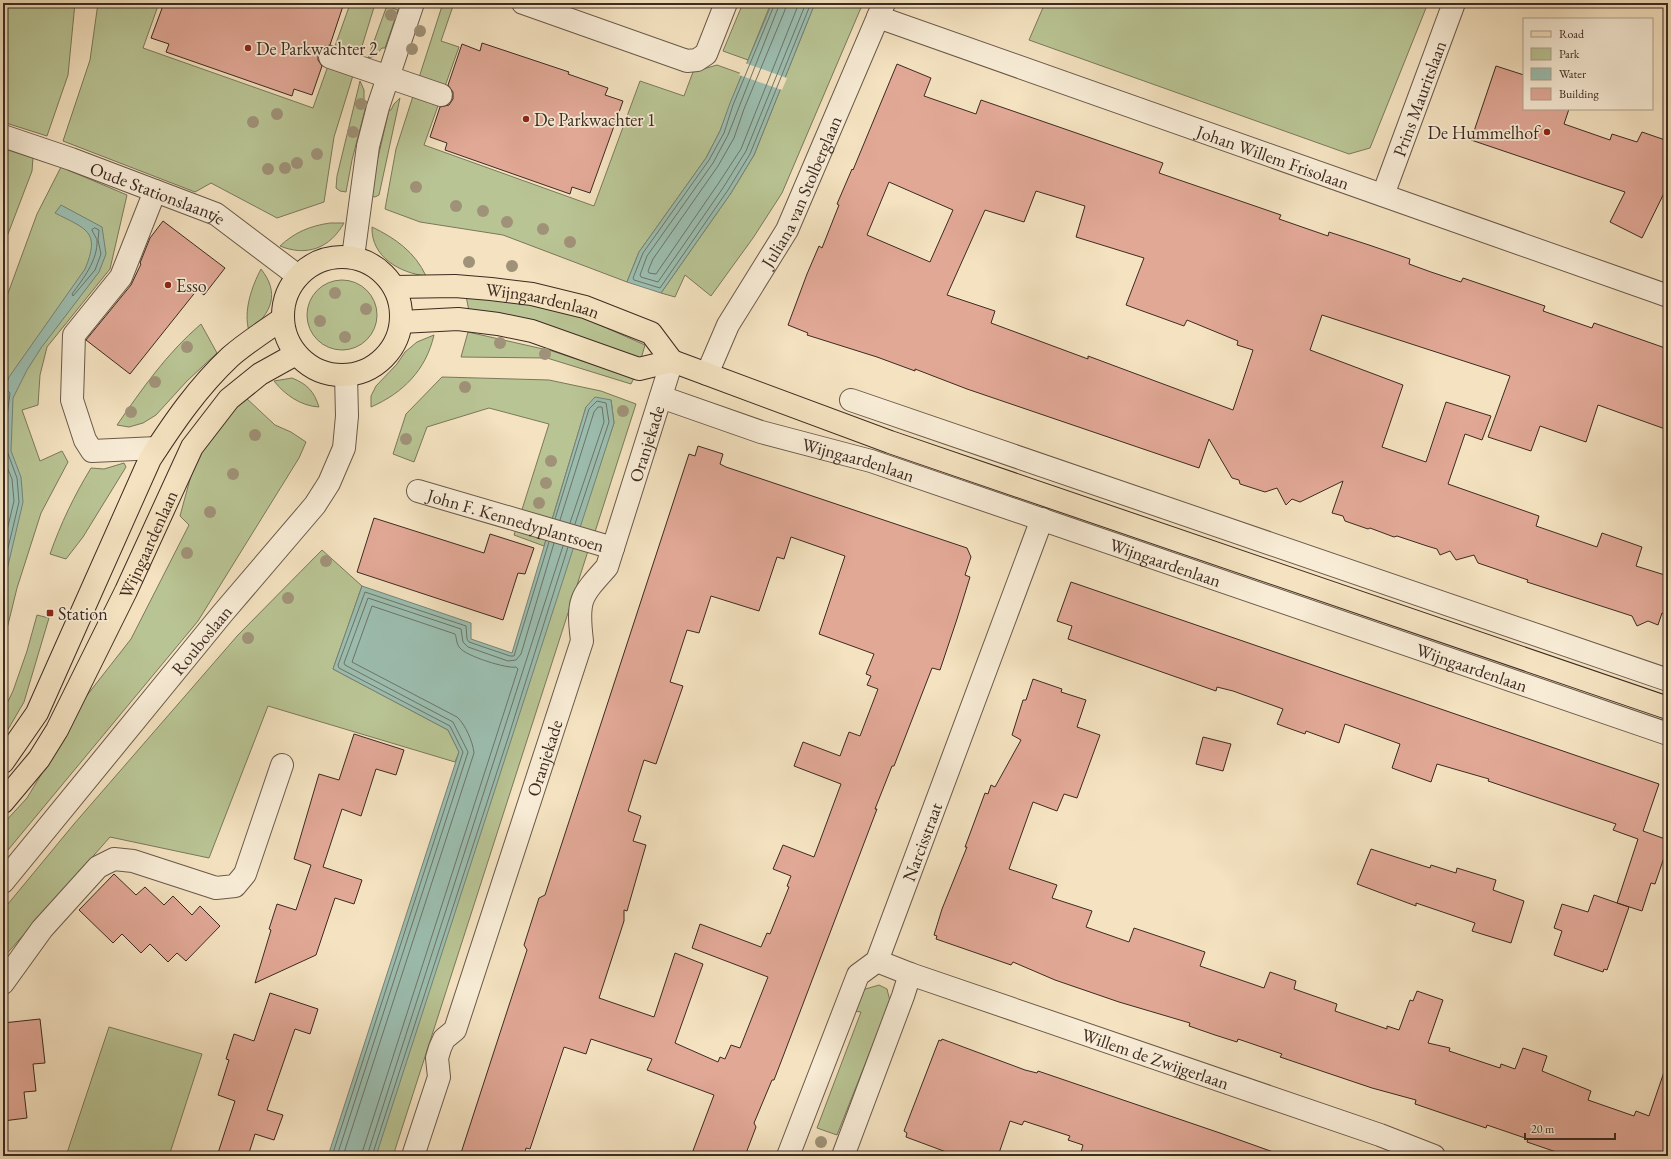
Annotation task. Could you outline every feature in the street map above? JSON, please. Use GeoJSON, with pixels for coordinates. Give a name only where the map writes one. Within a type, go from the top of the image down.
{"type":"FeatureCollection","features":[{"type":"Feature","properties":{"kind":"main road"},"geometry":{"type":"LineString","coordinates":[[353,257],[377,268],[394,287],[402,310],[401,322],[395,344],[388,354],[369,369],[346,375],[324,373],[304,362],[296,354],[286,337],[282,319],[286,296],[298,276],[317,261],[329,258],[353,257]]}},
{"type":"Feature","properties":{"kind":"main road","name":"Wijngaardenlaan"},"geometry":{"type":"LineString","coordinates":[[394,287],[454,286],[490,289],[532,294],[585,307],[651,333],[672,361],[890,442],[1668,708]]}},
{"type":"Feature","properties":{"kind":"main road","name":"Wijngaardenlaan"},"geometry":{"type":"LineString","coordinates":[[3,762],[37,713],[61,661],[119,525],[150,459],[187,404],[210,378],[231,357],[282,319]]}},
{"type":"Feature","properties":{"kind":"main road","name":"Wijngaardenlaan"},"geometry":{"type":"LineString","coordinates":[[401,322],[458,319],[498,324],[532,332],[639,369],[672,361]]}},
{"type":"Feature","properties":{"kind":"main road","name":"Wijngaardenlaan"},"geometry":{"type":"LineString","coordinates":[[3,802],[39,759],[57,730],[119,605],[192,447],[229,399],[260,374],[296,354]]}},
{"type":"Feature","properties":{"kind":"street"},"geometry":{"type":"LineString","coordinates":[[353,257],[368,146],[388,78],[413,3]]}},
{"type":"Feature","properties":{"kind":"street"},"geometry":{"type":"LineString","coordinates":[[522,3],[687,61],[698,60],[706,54],[726,3]]}},
{"type":"Feature","properties":{"kind":"street","name":"Prins Mauritslaan"},"geometry":{"type":"LineString","coordinates":[[1383,195],[1454,3]]}},
{"type":"Feature","properties":{"kind":"street","name":"Johan Willem Frisolaan"},"geometry":{"type":"LineString","coordinates":[[881,10],[1383,195],[1668,296]]}},
{"type":"Feature","properties":{"kind":"street","name":"Juliana van Stolberglaan"},"geometry":{"type":"LineString","coordinates":[[707,374],[728,325],[787,230],[881,10]]}},
{"type":"Feature","properties":{"kind":"street"},"geometry":{"type":"LineString","coordinates":[[330,57],[441,96]]}},
{"type":"Feature","properties":{"kind":"street","name":"Oude Stationslaantje"},"geometry":{"type":"LineString","coordinates":[[3,136],[50,151],[216,214],[298,276]]}},
{"type":"Feature","properties":{"kind":"street"},"geometry":{"type":"LineString","coordinates":[[155,191],[121,277],[74,336],[72,400],[86,440],[92,451],[157,448]]}},
{"type":"Feature","properties":{"kind":"street","name":"Oranjekade"},"geometry":{"type":"LineString","coordinates":[[413,1156],[439,1077],[437,1058],[440,1048],[444,1039],[455,1030],[582,641],[579,613],[585,591],[607,567],[672,361]]}},
{"type":"Feature","properties":{"kind":"street","name":"Rouboslaan"},"geometry":{"type":"LineString","coordinates":[[3,882],[222,614],[315,505],[329,483],[344,448],[347,416],[346,375]]}},
{"type":"Feature","properties":{"kind":"street","name":"Wijngaardenlaan"},"geometry":{"type":"LineString","coordinates":[[660,397],[761,432],[871,461],[1668,734]]}},
{"type":"Feature","properties":{"kind":"street"},"geometry":{"type":"LineString","coordinates":[[851,400],[1668,680]]}},
{"type":"Feature","properties":{"kind":"street","name":"Wijngaardenlaan"},"geometry":{"type":"LineString","coordinates":[[890,442],[938,430]]}},
{"type":"Feature","properties":{"kind":"street","name":"John F. Kennedyplantsoen"},"geometry":{"type":"LineString","coordinates":[[418,491],[613,548]]}},
{"type":"Feature","properties":{"kind":"street","name":"Narcisstraat"},"geometry":{"type":"LineString","coordinates":[[877,961],[1042,520]]}},
{"type":"Feature","properties":{"kind":"street"},"geometry":{"type":"LineString","coordinates":[[3,984],[42,929],[98,867],[114,859],[133,861],[216,888],[236,886],[245,874],[282,764]]}},
{"type":"Feature","properties":{"kind":"street"},"geometry":{"type":"LineString","coordinates":[[788,1156],[858,975],[877,961]]}},
{"type":"Feature","properties":{"kind":"street","name":"Willem de Zwijgerlaan"},"geometry":{"type":"LineString","coordinates":[[877,961],[910,974],[1434,1156]]}},
{"type":"Feature","properties":{"kind":"street"},"geometry":{"type":"LineString","coordinates":[[843,1156],[904,996],[910,974]]}},
{"type":"Feature","properties":{"kind":"green space"},"geometry":{"type":"Polygon","coordinates":[[[3,3],[75,3],[68,75],[47,136],[3,122],[3,3]]]}},
{"type":"Feature","properties":{"kind":"green space"},"geometry":{"type":"Polygon","coordinates":[[[98,3],[159,3],[143,48],[313,108],[350,4],[360,7],[362,3],[375,4],[334,137],[324,202],[277,218],[211,183],[195,192],[63,141],[90,60],[98,3]]]}},
{"type":"Feature","properties":{"kind":"green space"},"geometry":{"type":"Polygon","coordinates":[[[443,3],[454,3],[441,41],[459,47],[424,145],[594,206],[640,81],[684,96],[693,72],[717,65],[742,74],[720,131],[706,158],[639,252],[627,282],[503,235],[420,222],[385,209],[396,149],[443,3]]]}},
{"type":"Feature","properties":{"kind":"green space"},"geometry":{"type":"Polygon","coordinates":[[[743,3],[771,3],[748,60],[723,51],[743,3]]]}},
{"type":"Feature","properties":{"kind":"green space"},"geometry":{"type":"Polygon","coordinates":[[[815,3],[863,3],[782,193],[753,238],[711,296],[685,275],[675,297],[661,293],[731,193],[754,155],[815,3]]]}},
{"type":"Feature","properties":{"kind":"green space"},"geometry":{"type":"Polygon","coordinates":[[[1045,3],[1428,3],[1370,148],[1349,154],[1029,40],[1045,3]]]}},
{"type":"Feature","properties":{"kind":"green space"},"geometry":{"type":"Polygon","coordinates":[[[390,7],[398,10],[385,48],[382,48],[375,56],[368,58],[386,8],[390,7]]]}},
{"type":"Feature","properties":{"kind":"green space"},"geometry":{"type":"Polygon","coordinates":[[[360,81],[364,90],[364,100],[367,102],[352,160],[346,192],[340,191],[336,188],[337,176],[360,81]]]}},
{"type":"Feature","properties":{"kind":"green space"},"geometry":{"type":"Polygon","coordinates":[[[400,98],[379,195],[375,197],[371,196],[376,166],[389,110],[391,110],[400,98]]]}},
{"type":"Feature","properties":{"kind":"green space"},"geometry":{"type":"Polygon","coordinates":[[[3,147],[33,157],[32,171],[3,247],[3,147]]]}},
{"type":"Feature","properties":{"kind":"green space"},"geometry":{"type":"Polygon","coordinates":[[[61,167],[127,195],[110,269],[47,347],[40,375],[38,405],[22,410],[40,461],[62,451],[68,462],[41,513],[17,588],[3,645],[3,307],[37,214],[61,167]]]}},
{"type":"Feature","properties":{"kind":"green space"},"geometry":{"type":"Polygon","coordinates":[[[330,223],[344,223],[332,239],[317,248],[299,251],[280,246],[303,230],[330,223]]]}},
{"type":"Feature","properties":{"kind":"green space"},"geometry":{"type":"Polygon","coordinates":[[[372,227],[389,236],[404,247],[416,260],[426,276],[406,271],[389,262],[376,247],[372,227]]]}},
{"type":"Feature","properties":{"kind":"green space"},"geometry":{"type":"Polygon","coordinates":[[[261,269],[270,286],[272,294],[271,302],[263,317],[249,331],[247,315],[249,299],[254,283],[261,269]]]}},
{"type":"Feature","properties":{"kind":"green space"},"geometry":{"type":"Polygon","coordinates":[[[335,280],[349,280],[362,286],[371,295],[377,308],[375,328],[367,340],[349,350],[335,350],[322,344],[313,335],[307,322],[307,308],[313,295],[322,286],[335,280]]]}},
{"type":"Feature","properties":{"kind":"green space"},"geometry":{"type":"Polygon","coordinates":[[[466,296],[534,304],[584,318],[645,345],[641,359],[469,311],[466,296]]]}},
{"type":"Feature","properties":{"kind":"green space"},"geometry":{"type":"Polygon","coordinates":[[[201,324],[217,353],[187,381],[156,415],[143,423],[129,427],[117,425],[166,359],[201,324]]]}},
{"type":"Feature","properties":{"kind":"green space"},"geometry":{"type":"Polygon","coordinates":[[[468,332],[552,351],[634,378],[631,384],[547,358],[461,357],[468,332]]]}},
{"type":"Feature","properties":{"kind":"green space"},"geometry":{"type":"Polygon","coordinates":[[[434,335],[425,359],[412,379],[393,395],[371,407],[371,396],[376,386],[397,364],[405,352],[417,342],[434,335]]]}},
{"type":"Feature","properties":{"kind":"green space"},"geometry":{"type":"Polygon","coordinates":[[[442,377],[549,380],[601,391],[636,404],[594,535],[577,531],[614,423],[611,400],[586,407],[544,546],[514,535],[549,424],[489,408],[427,427],[414,462],[393,454],[406,414],[442,377]]]}},
{"type":"Feature","properties":{"kind":"green space"},"geometry":{"type":"Polygon","coordinates":[[[292,378],[302,383],[312,392],[319,407],[294,399],[283,391],[274,381],[292,378]]]}},
{"type":"Feature","properties":{"kind":"green space"},"geometry":{"type":"Polygon","coordinates":[[[245,397],[275,425],[291,432],[306,442],[299,458],[198,621],[3,856],[3,824],[27,798],[56,750],[70,717],[131,639],[189,525],[180,516],[199,446],[245,397]]]}},
{"type":"Feature","properties":{"kind":"green space"},"geometry":{"type":"Polygon","coordinates":[[[124,463],[126,467],[83,537],[66,559],[50,554],[68,510],[91,468],[104,469],[124,463]]]}},
{"type":"Feature","properties":{"kind":"green space"},"geometry":{"type":"Polygon","coordinates":[[[572,548],[588,551],[393,1156],[375,1156],[572,548]]]}},
{"type":"Feature","properties":{"kind":"green space"},"geometry":{"type":"Polygon","coordinates":[[[322,550],[362,586],[333,669],[448,730],[459,752],[455,762],[268,706],[209,858],[110,837],[3,958],[3,910],[74,824],[238,635],[322,550]]]}},
{"type":"Feature","properties":{"kind":"green space"},"geometry":{"type":"Polygon","coordinates":[[[37,615],[49,618],[24,702],[3,738],[3,712],[13,691],[27,651],[37,615]]]}},
{"type":"Feature","properties":{"kind":"green space"},"geometry":{"type":"Polygon","coordinates":[[[879,985],[887,989],[890,1001],[837,1135],[817,1128],[861,1012],[853,1011],[862,990],[879,985]]]}},
{"type":"Feature","properties":{"kind":"green space"},"geometry":{"type":"Polygon","coordinates":[[[109,1027],[202,1054],[169,1156],[66,1156],[109,1027]]]}},
{"type":"Feature","properties":{"kind":"water"},"geometry":{"type":"Polygon","coordinates":[[[772,3],[815,3],[754,155],[731,193],[661,293],[627,282],[639,252],[706,158],[720,131],[730,103],[772,3]]]}},
{"type":"Feature","properties":{"kind":"water"},"geometry":{"type":"Polygon","coordinates":[[[61,205],[102,227],[106,254],[99,272],[41,348],[27,370],[13,398],[11,451],[21,477],[23,502],[3,587],[3,393],[9,377],[85,269],[90,256],[91,239],[88,233],[75,223],[55,213],[61,205]]]}},
{"type":"Feature","properties":{"kind":"water"},"geometry":{"type":"Polygon","coordinates":[[[595,397],[611,400],[614,423],[376,1156],[328,1156],[459,752],[448,730],[333,669],[362,586],[471,623],[471,639],[512,653],[586,407],[595,397]]]}},
{"type":"Feature","properties":{"kind":"pier"},"geometry":{"type":"Polygon","coordinates":[[[745,63],[787,78],[782,90],[739,75],[745,63]]]}},
{"type":"Feature","properties":{"kind":"building","name":"De Parkwachter 2"},"geometry":{"type":"Polygon","coordinates":[[[164,3],[344,3],[330,45],[322,47],[318,53],[318,60],[322,66],[312,95],[294,89],[292,96],[166,52],[169,44],[151,38],[164,3]]]}},
{"type":"Feature","properties":{"kind":"building","name":"De Parkwachter 1"},"geometry":{"type":"Polygon","coordinates":[[[482,43],[569,72],[568,74],[608,88],[605,95],[623,101],[590,193],[572,187],[570,194],[445,150],[447,143],[430,137],[440,107],[449,105],[453,99],[453,92],[448,85],[462,44],[480,51],[482,43]]]}},
{"type":"Feature","properties":{"kind":"building"},"geometry":{"type":"Polygon","coordinates":[[[897,64],[931,78],[924,96],[976,114],[981,100],[1163,163],[1159,173],[1281,215],[1279,219],[1328,236],[1329,232],[1410,259],[1409,264],[1461,282],[1463,278],[1545,306],[1543,311],[1592,328],[1594,323],[1668,349],[1668,430],[1598,405],[1586,442],[1540,426],[1531,451],[1488,437],[1510,376],[1322,315],[1310,350],[1403,385],[1382,447],[1426,462],[1446,402],[1491,416],[1482,440],[1465,434],[1448,484],[1539,516],[1536,526],[1597,547],[1602,533],[1642,547],[1636,566],[1668,576],[1668,616],[1662,613],[1658,625],[1648,621],[1637,626],[1632,616],[1527,582],[1528,580],[1478,563],[1474,555],[1456,560],[1450,551],[1440,555],[1437,549],[1345,521],[1343,516],[1332,513],[1343,481],[1300,502],[1292,499],[1286,505],[1277,488],[1265,492],[1240,484],[1239,480],[1232,478],[1209,439],[1199,468],[967,389],[915,369],[915,371],[877,357],[807,335],[808,333],[788,325],[807,274],[819,246],[822,248],[839,205],[837,204],[852,169],[853,170],[897,64]],[[889,182],[867,235],[930,262],[953,210],[889,182]],[[1036,191],[1024,222],[985,210],[947,295],[995,311],[991,323],[1088,359],[1088,356],[1233,410],[1253,350],[1237,345],[1238,341],[1187,320],[1184,326],[1126,305],[1144,258],[1076,237],[1085,206],[1036,191]]]}},
{"type":"Feature","properties":{"kind":"building"},"geometry":{"type":"Polygon","coordinates":[[[1496,66],[1523,75],[1523,110],[1569,110],[1564,124],[1610,140],[1612,134],[1637,142],[1642,132],[1668,141],[1668,185],[1642,238],[1610,222],[1625,192],[1471,140],[1496,66]]]}},
{"type":"Feature","properties":{"kind":"building"},"geometry":{"type":"Polygon","coordinates":[[[163,221],[225,268],[204,295],[197,290],[130,374],[86,340],[131,285],[141,264],[140,263],[150,238],[163,221]]]}},
{"type":"Feature","properties":{"kind":"building"},"geometry":{"type":"Polygon","coordinates":[[[698,446],[723,454],[720,464],[726,467],[967,548],[971,557],[965,575],[970,577],[940,670],[932,668],[894,766],[892,766],[774,1080],[772,1080],[754,1123],[756,1127],[745,1156],[691,1156],[714,1095],[647,1070],[652,1059],[591,1039],[586,1054],[564,1047],[530,1149],[526,1148],[524,1156],[460,1156],[527,950],[524,945],[539,898],[545,895],[689,454],[695,456],[698,446]],[[791,537],[784,559],[777,557],[759,611],[711,596],[699,633],[687,630],[670,682],[683,686],[656,764],[644,760],[628,811],[641,816],[633,841],[646,845],[627,911],[624,910],[624,921],[599,998],[654,1017],[675,953],[703,964],[675,1043],[718,1062],[720,1057],[725,1059],[731,1045],[740,1048],[768,977],[692,948],[700,924],[761,947],[767,933],[770,934],[789,887],[787,886],[791,876],[773,869],[783,845],[814,857],[841,784],[794,766],[803,742],[840,756],[849,732],[860,736],[878,689],[867,685],[871,676],[866,674],[874,654],[819,634],[845,556],[791,537]]]}},
{"type":"Feature","properties":{"kind":"building"},"geometry":{"type":"Polygon","coordinates":[[[374,518],[484,553],[490,534],[534,548],[525,574],[518,573],[503,620],[357,572],[374,518]]]}},
{"type":"Feature","properties":{"kind":"building"},"geometry":{"type":"Polygon","coordinates":[[[1071,582],[1659,784],[1643,831],[1668,840],[1668,846],[1655,884],[1651,883],[1642,911],[1617,903],[1638,839],[1613,830],[1616,824],[1488,781],[1489,779],[1437,764],[1431,782],[1392,768],[1400,744],[1345,724],[1339,743],[1306,731],[1305,734],[1277,724],[1283,709],[1233,691],[1217,687],[1216,691],[1068,639],[1072,626],[1057,621],[1071,582]]]}},
{"type":"Feature","properties":{"kind":"building"},"geometry":{"type":"Polygon","coordinates":[[[1033,679],[1062,689],[1061,692],[1086,700],[1077,727],[1100,735],[1077,798],[1064,794],[1057,811],[1033,802],[1009,869],[1057,885],[1052,898],[1092,911],[1086,927],[1129,942],[1134,928],[1205,952],[1200,966],[1264,988],[1270,972],[1296,981],[1294,989],[1337,1004],[1335,1011],[1387,1029],[1387,1026],[1399,1030],[1410,1000],[1413,1001],[1417,991],[1443,1000],[1428,1043],[1450,1048],[1449,1051],[1500,1068],[1501,1064],[1515,1069],[1523,1048],[1547,1056],[1542,1071],[1591,1091],[1588,1100],[1634,1116],[1636,1111],[1649,1116],[1664,1072],[1668,1073],[1668,1156],[1568,1156],[1527,1142],[1528,1139],[1487,1125],[1486,1128],[1415,1104],[1416,1100],[1372,1088],[1280,1057],[1282,1054],[1238,1039],[1237,1042],[1215,1035],[1189,1026],[1190,1023],[1119,1002],[1055,980],[1013,962],[1011,965],[936,939],[937,936],[934,935],[942,909],[967,847],[965,847],[985,793],[988,794],[991,785],[995,787],[1021,740],[1012,735],[1023,700],[1026,700],[1033,679]]]}},
{"type":"Feature","properties":{"kind":"building"},"geometry":{"type":"Polygon","coordinates":[[[354,734],[404,750],[396,775],[376,769],[361,816],[342,809],[323,867],[362,880],[354,904],[335,898],[316,955],[255,983],[277,904],[296,910],[311,865],[294,859],[319,774],[339,780],[354,734]]]}},
{"type":"Feature","properties":{"kind":"building"},"geometry":{"type":"Polygon","coordinates":[[[1203,737],[1231,744],[1223,771],[1196,764],[1203,737]]]}},
{"type":"Feature","properties":{"kind":"building"},"geometry":{"type":"Polygon","coordinates":[[[1371,849],[1430,868],[1431,865],[1456,873],[1457,868],[1496,880],[1493,890],[1524,901],[1511,943],[1472,931],[1475,923],[1416,903],[1416,906],[1357,884],[1371,849]]]}},
{"type":"Feature","properties":{"kind":"building"},"geometry":{"type":"Polygon","coordinates":[[[114,874],[136,895],[145,887],[164,905],[173,896],[192,915],[200,906],[220,926],[186,961],[177,953],[168,962],[150,944],[141,953],[122,934],[113,943],[79,910],[114,874]]]}},
{"type":"Feature","properties":{"kind":"building"},"geometry":{"type":"Polygon","coordinates":[[[1594,895],[1629,907],[1607,970],[1604,969],[1603,972],[1554,955],[1562,931],[1554,928],[1562,904],[1588,912],[1594,895]]]}},
{"type":"Feature","properties":{"kind":"building"},"geometry":{"type":"Polygon","coordinates":[[[270,993],[318,1009],[310,1034],[295,1029],[267,1110],[283,1115],[274,1140],[255,1134],[248,1156],[217,1156],[235,1101],[218,1095],[229,1060],[226,1059],[234,1034],[254,1041],[270,993]]]}},
{"type":"Feature","properties":{"kind":"building"},"geometry":{"type":"Polygon","coordinates":[[[40,1019],[45,1063],[33,1064],[36,1091],[24,1092],[27,1118],[3,1121],[3,1023],[40,1019]]]}},
{"type":"Feature","properties":{"kind":"building"},"geometry":{"type":"Polygon","coordinates":[[[942,1039],[1025,1070],[1037,1073],[1038,1071],[1220,1133],[1276,1153],[1276,1156],[1080,1156],[1083,1145],[1068,1140],[1070,1136],[1024,1121],[1022,1125],[1010,1121],[998,1156],[957,1156],[906,1137],[907,1133],[904,1131],[939,1040],[941,1041],[942,1039]]]}},
{"type":"Feature","properties":{"kind":"place","name":"De Parkwachter 2"},"geometry":{"type":"Point","coordinates":[248,48]}},
{"type":"Feature","properties":{"kind":"place","name":"De Parkwachter 1"},"geometry":{"type":"Point","coordinates":[526,119]}},
{"type":"Feature","properties":{"kind":"place","name":"De Hummelhof"},"geometry":{"type":"Point","coordinates":[1547,132]}},
{"type":"Feature","properties":{"kind":"place","name":"Esso"},"geometry":{"type":"Point","coordinates":[168,285]}},
{"type":"Feature","properties":{"kind":"place","name":"Station"},"geometry":{"type":"Point","coordinates":[50,613]}}]}
